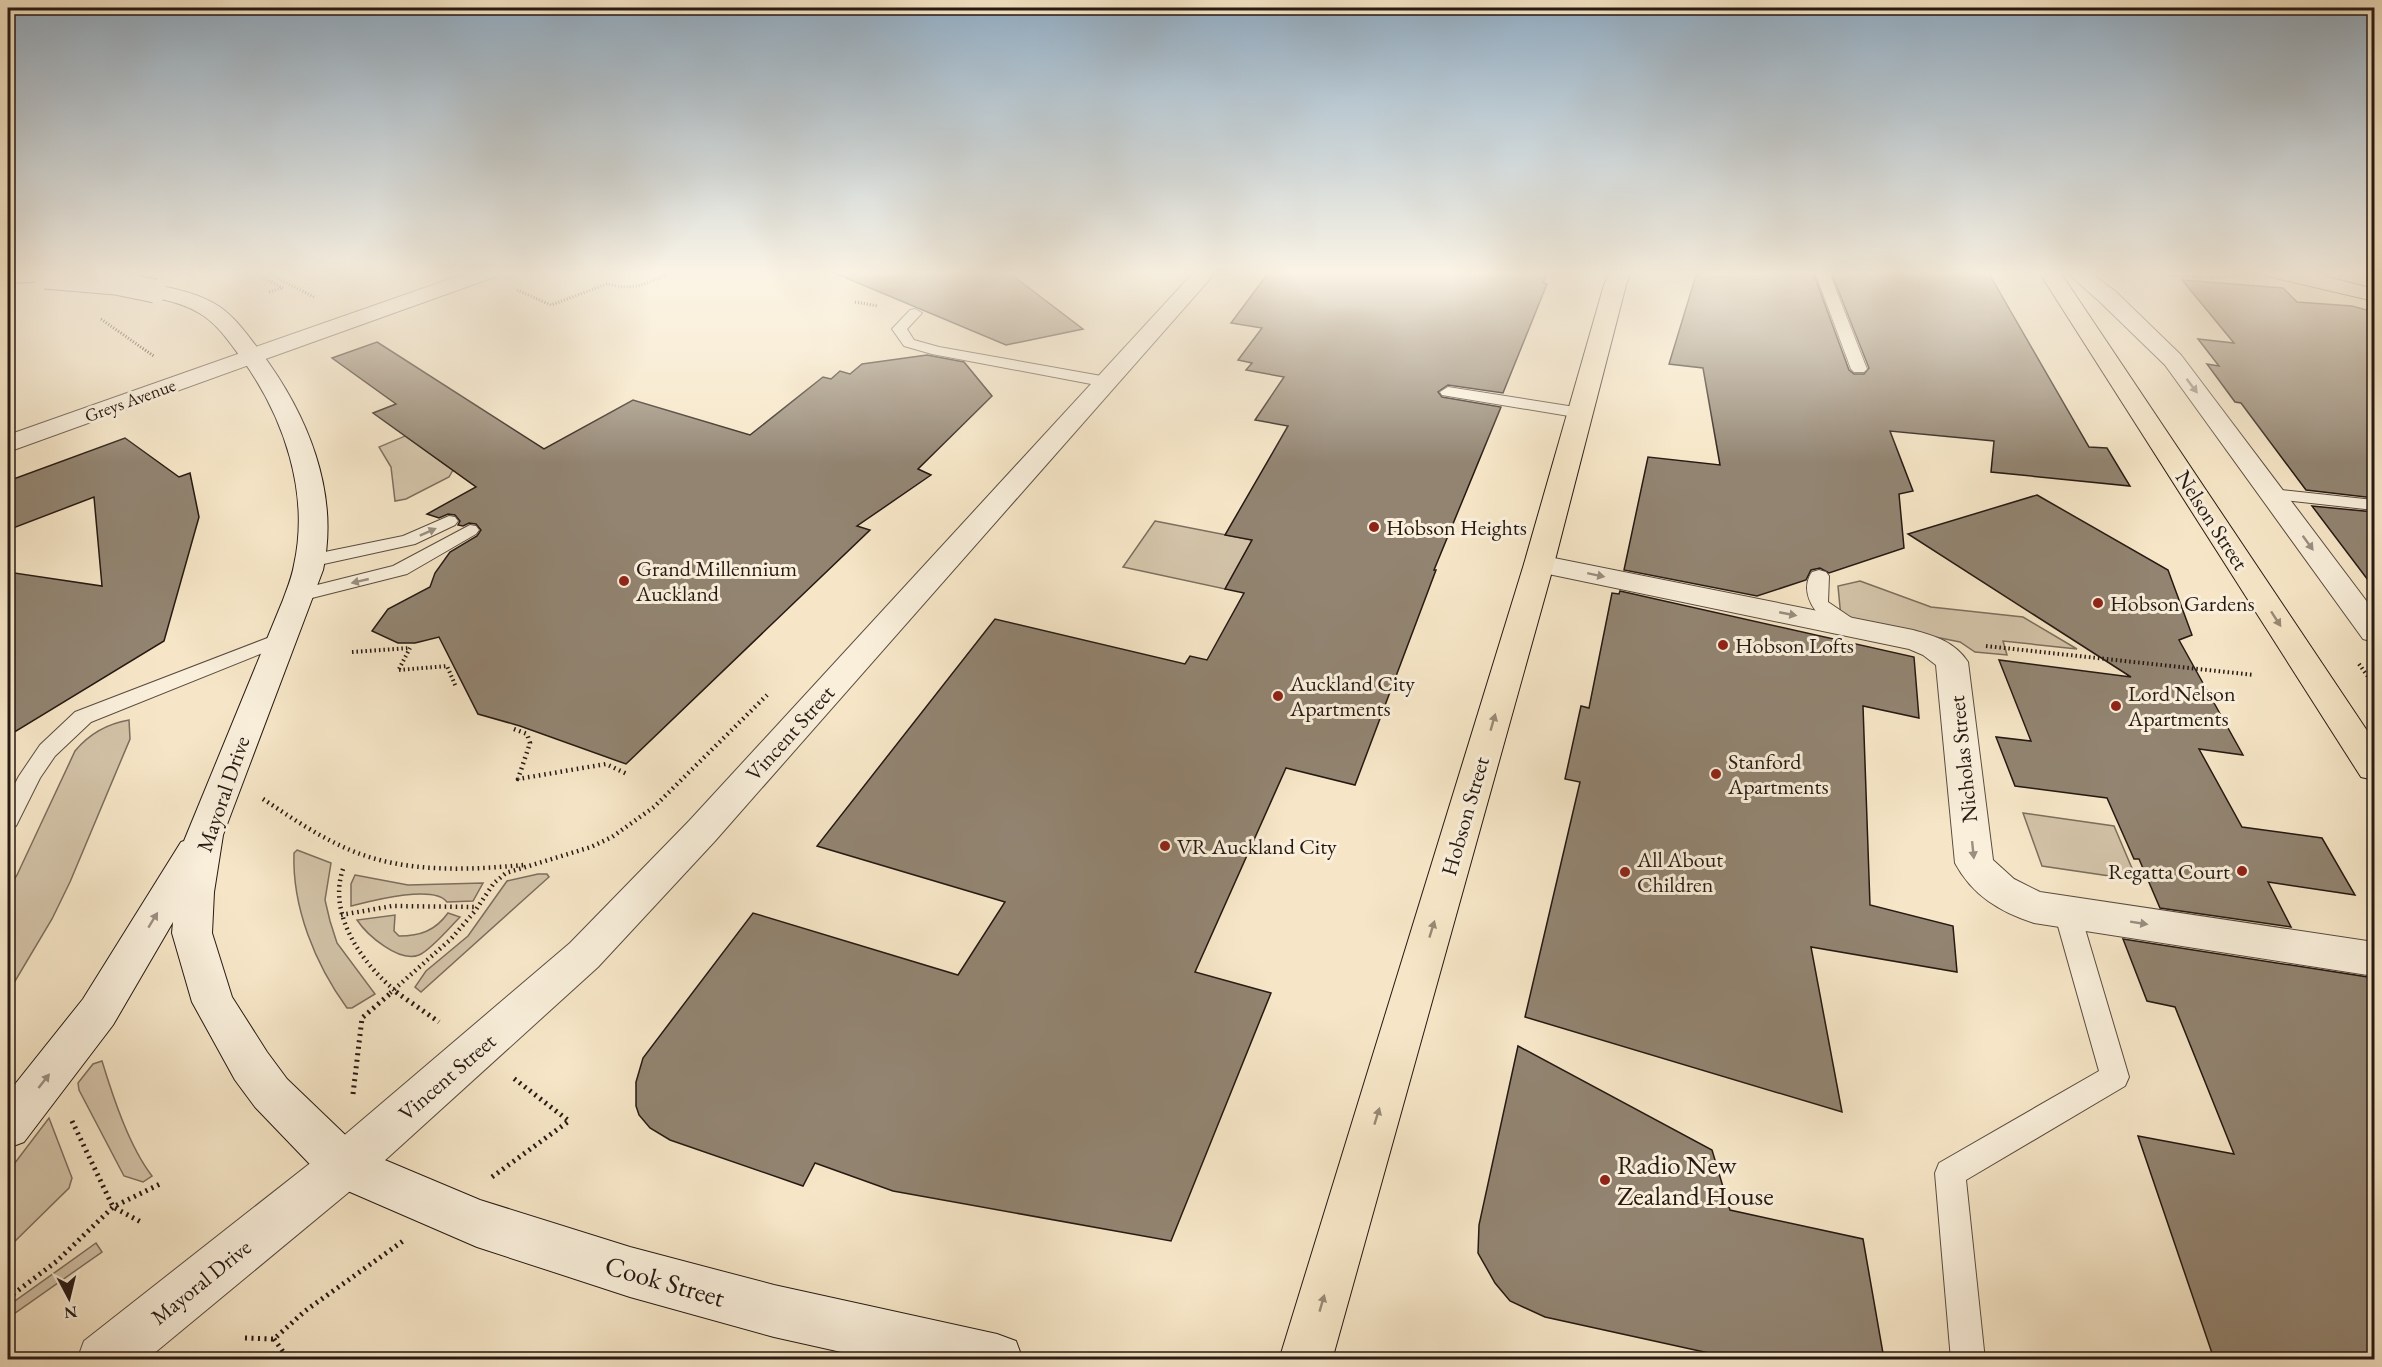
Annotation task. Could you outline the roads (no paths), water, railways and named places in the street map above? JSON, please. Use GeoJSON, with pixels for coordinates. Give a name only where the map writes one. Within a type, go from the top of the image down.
{"type":"FeatureCollection","features":[{"type":"Feature","properties":{"kind":"main road","name":"Hobson Street"},"geometry":{"type":"LineString","coordinates":[[1305,1359],[1539,564],[1600,336]]}},
{"type":"Feature","properties":{"kind":"main road","name":"Nelson Street"},"geometry":{"type":"LineString","coordinates":[[2091,336],[2374,768]]}},
{"type":"Feature","properties":{"kind":"street","name":"Mayoral Drive"},"geometry":{"type":"LineString","coordinates":[[102,1359],[199,1285],[344,1166],[271,1093],[251,1066],[213,1002],[192,933],[194,892],[204,835],[300,595],[310,561],[310,493],[300,444],[292,420],[276,388],[235,336]]}},
{"type":"Feature","properties":{"kind":"street","name":"Greys Avenue"},"geometry":{"type":"LineString","coordinates":[[8,444],[309,336]]}},
{"type":"Feature","properties":{"kind":"street","name":"Vincent Street"},"geometry":{"type":"LineString","coordinates":[[344,1166],[584,955],[718,813],[1149,336]]}},
{"type":"Feature","properties":{"kind":"street"},"geometry":{"type":"LineString","coordinates":[[2148,336],[2173,360],[2374,633]]}},
{"type":"Feature","properties":{"kind":"street","name":"Nicholas Street"},"geometry":{"type":"LineString","coordinates":[[1539,564],[1853,627],[1930,644],[1943,652],[1952,662],[1974,863],[1994,886],[2014,898],[2034,907],[2374,958]]}},
{"type":"Feature","properties":{"kind":"street"},"geometry":{"type":"LineString","coordinates":[[8,1127],[98,1012],[204,835]]}},
{"type":"Feature","properties":{"kind":"street","name":"Cook Street"},"geometry":{"type":"LineString","coordinates":[[344,1166],[477,1223],[630,1272],[774,1311],[997,1359]]}},
{"type":"Feature","properties":{"kind":"lane"},"geometry":{"type":"LineString","coordinates":[[904,336],[909,343],[936,351],[1107,382]]}},
{"type":"Feature","properties":{"kind":"lane"},"geometry":{"type":"LineString","coordinates":[[1846,336],[1859,369]]}},
{"type":"Feature","properties":{"kind":"lane"},"geometry":{"type":"LineString","coordinates":[[1448,392],[1581,413]]}},
{"type":"Feature","properties":{"kind":"lane"},"geometry":{"type":"LineString","coordinates":[[2272,494],[2374,505]]}},
{"type":"Feature","properties":{"kind":"lane"},"geometry":{"type":"LineString","coordinates":[[310,561],[409,540],[449,521]]}},
{"type":"Feature","properties":{"kind":"lane"},"geometry":{"type":"LineString","coordinates":[[400,570],[470,530]]}},
{"type":"Feature","properties":{"kind":"lane"},"geometry":{"type":"LineString","coordinates":[[300,595],[400,570],[442,563]]}},
{"type":"Feature","properties":{"kind":"lane"},"geometry":{"type":"LineString","coordinates":[[1819,576],[1818,602],[1824,610],[1853,627]]}},
{"type":"Feature","properties":{"kind":"lane"},"geometry":{"type":"LineString","coordinates":[[8,820],[28,777],[45,752],[68,727],[83,717],[283,638]]}},
{"type":"Feature","properties":{"kind":"lane"},"geometry":{"type":"LineString","coordinates":[[1968,1359],[1950,1173],[2115,1077],[2067,912]]}},
{"type":"Feature","properties":{"kind":"place","name":"Hobson Heights"},"geometry":{"type":"Point","coordinates":[1374,527]}},
{"type":"Feature","properties":{"kind":"place","name":"Grand Millennium Auckland"},"geometry":{"type":"Point","coordinates":[624,581]}},
{"type":"Feature","properties":{"kind":"place","name":"Hobson Gardens"},"geometry":{"type":"Point","coordinates":[2098,603]}},
{"type":"Feature","properties":{"kind":"place","name":"Hobson Lofts"},"geometry":{"type":"Point","coordinates":[1723,645]}},
{"type":"Feature","properties":{"kind":"place","name":"Auckland City Apartments"},"geometry":{"type":"Point","coordinates":[1278,696]}},
{"type":"Feature","properties":{"kind":"place","name":"Lord Nelson Apartments"},"geometry":{"type":"Point","coordinates":[2116,706]}},
{"type":"Feature","properties":{"kind":"place","name":"Stanford Apartments"},"geometry":{"type":"Point","coordinates":[1716,774]}},
{"type":"Feature","properties":{"kind":"place","name":"VR Auckland City"},"geometry":{"type":"Point","coordinates":[1165,846]}},
{"type":"Feature","properties":{"kind":"place","name":"Regatta Court"},"geometry":{"type":"Point","coordinates":[2242,871]}},
{"type":"Feature","properties":{"kind":"place","name":"All About Children"},"geometry":{"type":"Point","coordinates":[1625,872]}},
{"type":"Feature","properties":{"kind":"place","name":"Radio New Zealand House"},"geometry":{"type":"Point","coordinates":[1605,1180]}}]}
